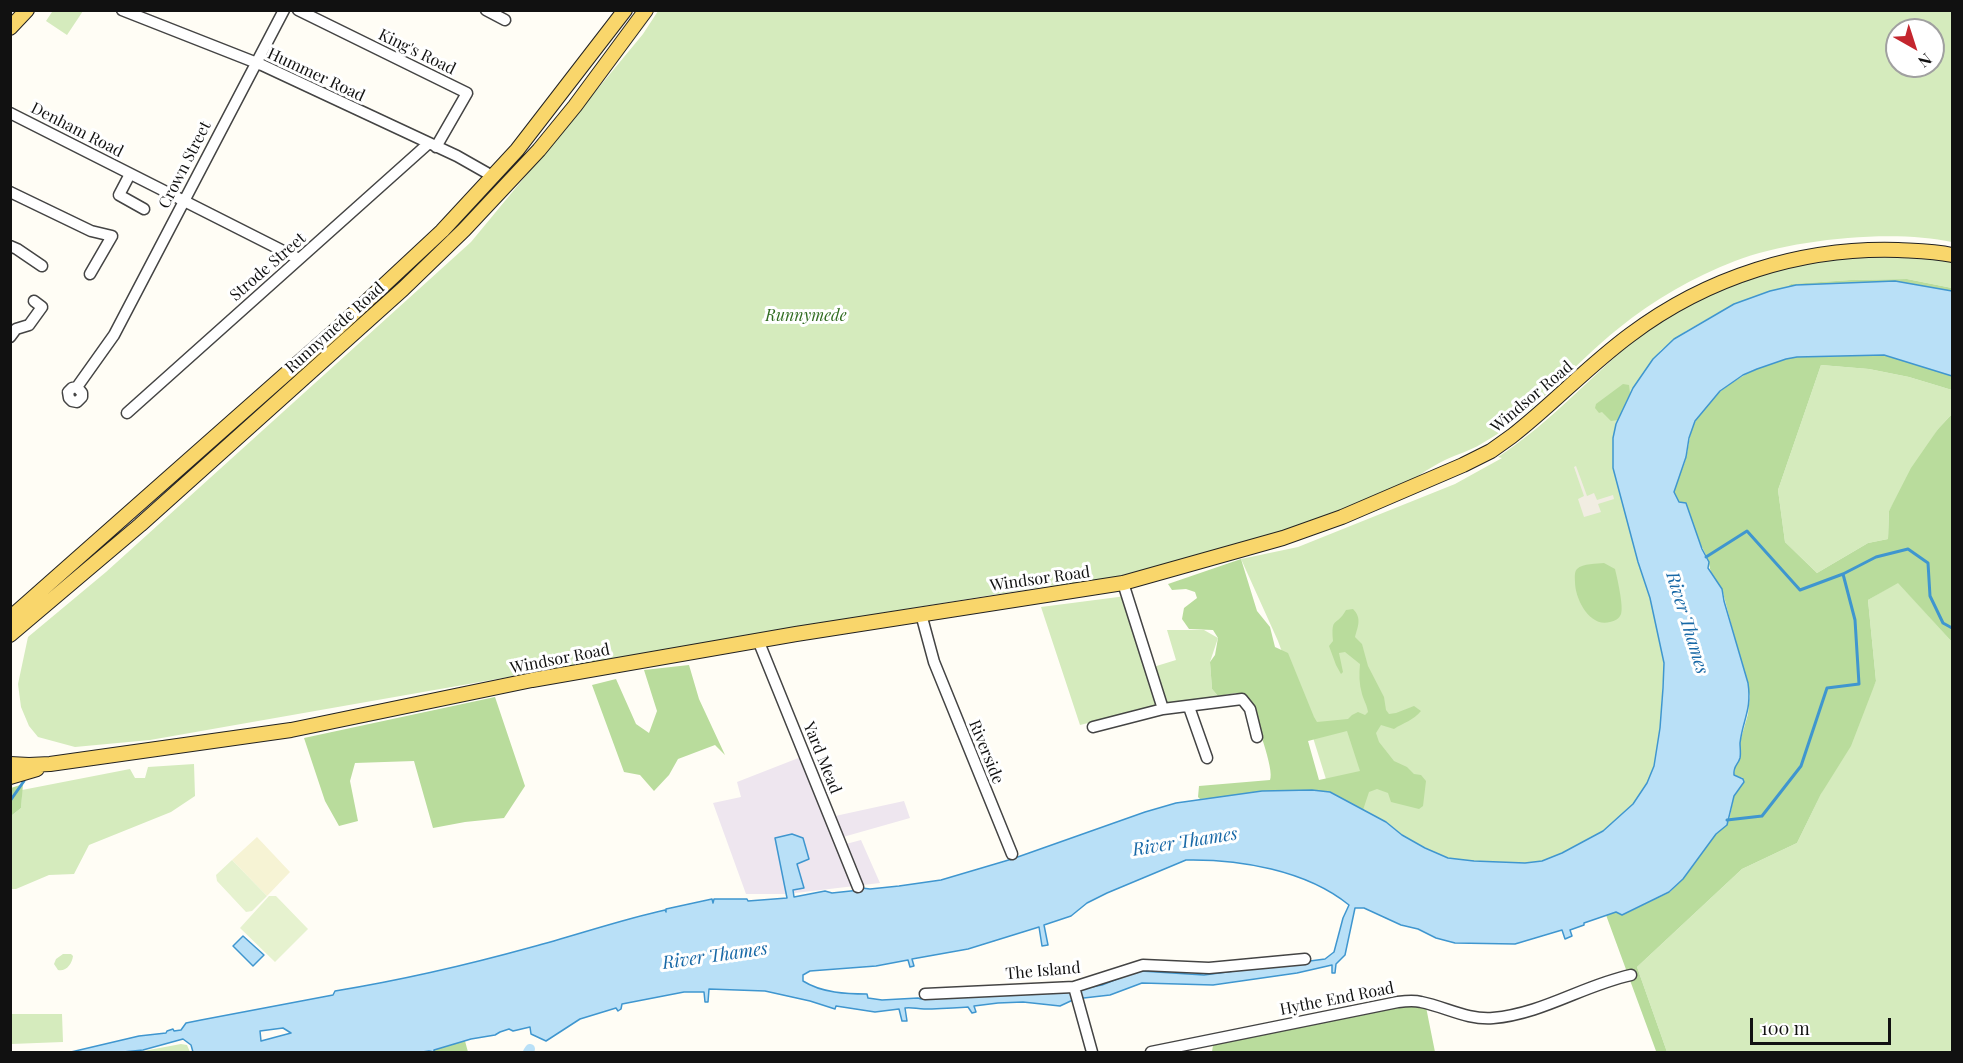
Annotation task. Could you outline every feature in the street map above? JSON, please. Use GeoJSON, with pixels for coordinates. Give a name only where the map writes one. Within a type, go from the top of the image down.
{"type":"FeatureCollection","features":[{"type":"Feature","properties":{"kind":"main road"},"geometry":{"type":"LineString","coordinates":[[10,28],[27,10]]}},
{"type":"Feature","properties":{"kind":"main road","name":"Runnymede Road"},"geometry":{"type":"LineString","coordinates":[[10,618],[393,278],[442,231],[494,177],[544,117],[625,10]]}},
{"type":"Feature","properties":{"kind":"main road","name":"Runnymede Road"},"geometry":{"type":"LineString","coordinates":[[10,635],[140,525],[403,289],[464,230],[539,150],[575,106],[646,10]]}},
{"type":"Feature","properties":{"kind":"main road","name":"Windsor Road"},"geometry":{"type":"LineString","coordinates":[[10,764],[55,763],[291,730],[532,680],[758,640],[1123,583],[1283,538],[1342,517],[1491,451],[1535,419],[1629,335],[1678,304],[1723,281],[1782,261],[1830,252],[1879,250],[1953,255]]}},
{"type":"Feature","properties":{"kind":"main road","name":"Windsor Road"},"geometry":{"type":"LineString","coordinates":[[10,753],[28,760],[55,763]]}},
{"type":"Feature","properties":{"kind":"main road"},"geometry":{"type":"LineString","coordinates":[[10,777],[55,763]]}},
{"type":"Feature","properties":{"kind":"street","name":"Hummer Road"},"geometry":{"type":"LineString","coordinates":[[122,10],[255,63],[432,145],[494,177]]}},
{"type":"Feature","properties":{"kind":"street","name":"Crown Street"},"geometry":{"type":"LineString","coordinates":[[77,387],[114,335],[284,10]]}},
{"type":"Feature","properties":{"kind":"street","name":"King's Road"},"geometry":{"type":"LineString","coordinates":[[298,10],[467,93],[432,145]]}},
{"type":"Feature","properties":{"kind":"street"},"geometry":{"type":"LineString","coordinates":[[486,10],[505,20]]}},
{"type":"Feature","properties":{"kind":"street","name":"Denham Road"},"geometry":{"type":"LineString","coordinates":[[10,113],[299,259]]}},
{"type":"Feature","properties":{"kind":"street","name":"Strode Street"},"geometry":{"type":"LineString","coordinates":[[127,413],[299,259],[432,145]]}},
{"type":"Feature","properties":{"kind":"street","name":"Denham Road"},"geometry":{"type":"LineString","coordinates":[[130,174],[119,195],[144,209]]}},
{"type":"Feature","properties":{"kind":"street"},"geometry":{"type":"LineString","coordinates":[[10,192],[91,231],[112,236],[90,274]]}},
{"type":"Feature","properties":{"kind":"street"},"geometry":{"type":"LineString","coordinates":[[10,246],[42,266]]}},
{"type":"Feature","properties":{"kind":"street"},"geometry":{"type":"LineString","coordinates":[[10,337],[16,329],[28,325],[42,307],[34,301]]}},
{"type":"Feature","properties":{"kind":"street"},"geometry":{"type":"LineString","coordinates":[[1123,583],[1163,709]]}},
{"type":"Feature","properties":{"kind":"street","name":"Riverside"},"geometry":{"type":"LineString","coordinates":[[921,614],[934,662],[1012,854]]}},
{"type":"Feature","properties":{"kind":"street","name":"Yard Mead"},"geometry":{"type":"LineString","coordinates":[[758,640],[858,886]]}},
{"type":"Feature","properties":{"kind":"street"},"geometry":{"type":"LineString","coordinates":[[1093,727],[1163,709],[1242,699],[1250,710],[1257,737]]}},
{"type":"Feature","properties":{"kind":"street"},"geometry":{"type":"LineString","coordinates":[[1189,707],[1207,758]]}},
{"type":"Feature","properties":{"kind":"street","name":"The Island"},"geometry":{"type":"LineString","coordinates":[[925,994],[1074,987],[1143,965],[1209,968],[1305,959]]}},
{"type":"Feature","properties":{"kind":"street","name":"Hythe End Road"},"geometry":{"type":"LineString","coordinates":[[1151,1053],[1398,1002],[1419,1001],[1466,1016],[1492,1018],[1545,1005],[1631,975]]}},
{"type":"Feature","properties":{"kind":"street"},"geometry":{"type":"LineString","coordinates":[[1074,987],[1092,1053]]}},
{"type":"Feature","properties":{"kind":"shaded area"},"geometry":{"type":"Polygon","coordinates":[[[1576,466],[1587,496],[1594,493],[1597,500],[1613,495],[1614,499],[1598,504],[1601,512],[1584,517],[1578,499],[1584,496],[1574,467],[1576,466]]]}},
{"type":"Feature","properties":{"kind":"shaded area"},"geometry":{"type":"Polygon","coordinates":[[[801,757],[826,818],[904,801],[910,818],[843,837],[846,844],[861,840],[880,883],[787,894],[746,894],[713,803],[741,797],[737,782],[801,757]]]}},
{"type":"Feature","properties":{"kind":"shaded area"},"geometry":{"type":"Polygon","coordinates":[[[257,837],[290,872],[267,896],[232,860],[257,837]]]}},
{"type":"Feature","properties":{"kind":"green space"},"geometry":{"type":"Polygon","coordinates":[[[51,11],[83,11],[67,35],[46,21],[51,11]]]}},
{"type":"Feature","properties":{"kind":"green space","name":"Runnymede"},"geometry":{"type":"Polygon","coordinates":[[[658,11],[1952,11],[1952,242],[1901,236],[1843,238],[1758,253],[1704,274],[1632,318],[1602,342],[1536,404],[1500,432],[1477,446],[1439,463],[1403,485],[1347,509],[1242,543],[1109,579],[1047,586],[753,634],[150,740],[75,747],[38,737],[29,726],[21,707],[18,684],[28,637],[106,572],[471,242],[643,34],[658,11]]]}},
{"type":"Feature","properties":{"kind":"green space"},"geometry":{"type":"Polygon","coordinates":[[[1848,256],[1917,256],[1952,261],[1952,288],[1907,279],[1791,284],[1734,304],[1686,331],[1661,350],[1633,388],[1616,424],[1613,438],[1613,468],[1650,598],[1664,664],[1660,728],[1654,766],[1647,783],[1633,804],[1603,831],[1542,861],[1525,863],[1474,861],[1448,858],[1425,848],[1402,835],[1386,822],[1330,792],[1310,728],[1278,641],[1241,559],[1298,547],[1455,484],[1502,458],[1498,457],[1547,419],[1646,332],[1671,315],[1724,288],[1781,268],[1810,261],[1848,256]]]}},
{"type":"Feature","properties":{"kind":"green space"},"geometry":{"type":"Polygon","coordinates":[[[1907,279],[1952,288],[1952,291],[1895,281],[1787,287],[1791,284],[1851,280],[1907,279]]]}},
{"type":"Feature","properties":{"kind":"green space"},"geometry":{"type":"Polygon","coordinates":[[[1884,355],[1952,376],[1952,390],[1909,377],[1869,369],[1821,365],[1778,490],[1785,542],[1817,573],[1868,543],[1888,539],[1889,511],[1911,468],[1938,429],[1952,414],[1952,642],[1898,583],[1868,600],[1876,681],[1851,746],[1821,794],[1797,843],[1742,869],[1637,967],[1667,1052],[1654,1052],[1656,1051],[1606,915],[1629,912],[1670,892],[1729,821],[1734,796],[1744,782],[1743,778],[1734,775],[1735,766],[1740,757],[1740,742],[1748,714],[1750,696],[1722,589],[1712,575],[1708,559],[1674,492],[1686,458],[1691,431],[1703,409],[1713,398],[1738,379],[1768,365],[1797,357],[1884,355]]]}},
{"type":"Feature","properties":{"kind":"green space"},"geometry":{"type":"Polygon","coordinates":[[[1821,365],[1869,369],[1909,377],[1952,390],[1952,414],[1938,429],[1889,511],[1888,539],[1868,543],[1817,573],[1785,542],[1778,490],[1821,365]]]}},
{"type":"Feature","properties":{"kind":"green space"},"geometry":{"type":"Polygon","coordinates":[[[1623,384],[1629,385],[1630,393],[1618,420],[1611,421],[1602,412],[1599,413],[1595,408],[1596,404],[1623,384]]]}},
{"type":"Feature","properties":{"kind":"green space"},"geometry":{"type":"Polygon","coordinates":[[[1241,559],[1257,611],[1270,627],[1275,647],[1288,653],[1317,722],[1348,719],[1358,712],[1365,715],[1368,712],[1360,686],[1360,664],[1345,652],[1339,653],[1343,672],[1341,674],[1329,646],[1333,641],[1334,625],[1346,610],[1353,609],[1358,619],[1355,637],[1362,644],[1368,666],[1384,697],[1386,710],[1389,714],[1396,713],[1414,706],[1421,711],[1394,729],[1381,725],[1376,733],[1379,742],[1394,761],[1407,767],[1414,774],[1421,775],[1426,781],[1423,806],[1419,809],[1391,802],[1388,793],[1377,789],[1369,792],[1361,816],[1293,791],[1200,799],[1198,797],[1199,786],[1270,780],[1270,766],[1251,705],[1246,696],[1236,693],[1218,696],[1212,689],[1210,662],[1215,655],[1218,638],[1213,630],[1189,629],[1182,619],[1184,608],[1197,598],[1195,592],[1186,589],[1172,590],[1168,584],[1241,559]],[[1347,731],[1308,741],[1319,780],[1360,771],[1347,731]]]}},
{"type":"Feature","properties":{"kind":"green space"},"geometry":{"type":"Polygon","coordinates":[[[1604,563],[1615,569],[1622,610],[1617,619],[1603,623],[1590,616],[1581,604],[1576,589],[1575,572],[1583,566],[1604,563]]]}},
{"type":"Feature","properties":{"kind":"green space"},"geometry":{"type":"Polygon","coordinates":[[[1898,582],[1952,642],[1952,1052],[1667,1052],[1637,967],[1742,869],[1797,843],[1876,681],[1868,600],[1898,582]]]}},
{"type":"Feature","properties":{"kind":"green space"},"geometry":{"type":"Polygon","coordinates":[[[1126,596],[1150,668],[1176,660],[1167,630],[1204,630],[1218,638],[1210,662],[1212,689],[1218,696],[1189,707],[1132,716],[1124,714],[1080,725],[1041,607],[1126,596]]]}},
{"type":"Feature","properties":{"kind":"green space"},"geometry":{"type":"Polygon","coordinates":[[[689,665],[699,699],[725,755],[715,745],[678,759],[669,775],[654,791],[640,775],[624,772],[592,685],[616,679],[636,724],[649,733],[657,711],[644,670],[689,665]]]}},
{"type":"Feature","properties":{"kind":"green space"},"geometry":{"type":"Polygon","coordinates":[[[495,697],[525,786],[504,818],[433,828],[414,761],[355,763],[350,781],[358,821],[339,826],[325,801],[304,738],[495,697]]]}},
{"type":"Feature","properties":{"kind":"green space"},"geometry":{"type":"Polygon","coordinates":[[[194,764],[195,796],[171,812],[89,845],[74,874],[49,875],[11,889],[11,816],[21,808],[22,790],[130,769],[135,778],[145,778],[148,767],[194,764]]]}},
{"type":"Feature","properties":{"kind":"green space"},"geometry":{"type":"Polygon","coordinates":[[[23,784],[21,808],[11,816],[11,788],[23,784]]]}},
{"type":"Feature","properties":{"kind":"green space"},"geometry":{"type":"Polygon","coordinates":[[[232,860],[267,896],[252,911],[246,912],[217,881],[216,875],[232,860]]]}},
{"type":"Feature","properties":{"kind":"green space"},"geometry":{"type":"Polygon","coordinates":[[[269,896],[276,896],[308,929],[275,962],[240,928],[269,896]]]}},
{"type":"Feature","properties":{"kind":"green space"},"geometry":{"type":"Polygon","coordinates":[[[63,954],[73,956],[66,969],[58,970],[54,964],[56,959],[63,954]]]}},
{"type":"Feature","properties":{"kind":"green space"},"geometry":{"type":"Polygon","coordinates":[[[1425,1002],[1435,1052],[1212,1052],[1213,1045],[1425,1002]]]}},
{"type":"Feature","properties":{"kind":"green space"},"geometry":{"type":"Polygon","coordinates":[[[10,1014],[62,1014],[63,1042],[11,1044],[10,1014]]]}},
{"type":"Feature","properties":{"kind":"green space"},"geometry":{"type":"Polygon","coordinates":[[[465,1041],[468,1052],[434,1052],[433,1050],[465,1041]]]}},
{"type":"Feature","properties":{"kind":"green space"},"geometry":{"type":"Polygon","coordinates":[[[181,1044],[187,1045],[190,1052],[138,1052],[181,1044]]]}},
{"type":"Feature","properties":{"kind":"water","name":"River Thames"},"geometry":{"type":"Polygon","coordinates":[[[1895,281],[1952,291],[1952,376],[1884,355],[1797,357],[1743,375],[1720,391],[1695,421],[1674,492],[1679,502],[1686,503],[1702,549],[1709,562],[1708,568],[1722,589],[1748,683],[1748,708],[1741,735],[1740,758],[1734,772],[1734,775],[1743,779],[1744,782],[1734,796],[1727,825],[1716,834],[1683,879],[1669,892],[1622,915],[1616,912],[1584,923],[1570,930],[1572,936],[1565,939],[1562,930],[1515,944],[1455,943],[1401,925],[1364,908],[1355,908],[1345,955],[1336,964],[1335,973],[1332,973],[1332,965],[1297,973],[1213,985],[1142,983],[1110,995],[1075,999],[1060,1006],[1023,1002],[998,1003],[974,1006],[976,1012],[972,1013],[968,1007],[905,1008],[907,1021],[902,1021],[899,1009],[875,1012],[836,1006],[835,1009],[765,991],[709,989],[708,1002],[705,1002],[704,992],[684,992],[622,1004],[618,1011],[616,1008],[580,1019],[546,1041],[531,1034],[530,1027],[513,1031],[509,1029],[495,1035],[471,1039],[434,1050],[434,1052],[193,1052],[191,1045],[183,1039],[143,1050],[71,1052],[139,1036],[166,1033],[173,1029],[174,1031],[181,1030],[186,1023],[333,995],[335,991],[459,966],[648,914],[665,910],[666,912],[666,909],[712,899],[713,903],[714,899],[747,899],[748,901],[787,898],[775,838],[792,834],[803,838],[809,859],[797,864],[804,888],[793,890],[794,897],[825,891],[832,893],[941,880],[1012,859],[1176,803],[1262,791],[1330,792],[1386,822],[1402,835],[1425,848],[1448,858],[1525,863],[1542,861],[1562,853],[1603,831],[1633,804],[1647,783],[1654,766],[1660,728],[1664,663],[1650,598],[1613,468],[1613,438],[1616,424],[1633,388],[1653,359],[1674,339],[1734,304],[1770,291],[1796,285],[1895,281]],[[1186,860],[1107,893],[1087,903],[1071,916],[1044,925],[1048,945],[1042,946],[1039,927],[968,949],[912,959],[914,966],[910,967],[908,960],[876,966],[810,971],[803,975],[803,981],[826,990],[867,994],[868,998],[882,1000],[921,999],[935,996],[1060,993],[1102,985],[1141,971],[1204,975],[1325,959],[1334,952],[1349,905],[1332,893],[1293,875],[1271,869],[1228,862],[1186,860]],[[283,1028],[260,1031],[261,1041],[291,1033],[283,1028]]]}},
{"type":"Feature","properties":{"kind":"water"},"geometry":{"type":"Polygon","coordinates":[[[243,936],[264,955],[253,966],[233,946],[243,936]]]}},
{"type":"Feature","properties":{"kind":"waterway"},"geometry":{"type":"LineString","coordinates":[[1706,557],[1747,531],[1800,590],[1843,574],[1876,557],[1908,549],[1928,563],[1930,596],[1943,623],[1952,628]]}},
{"type":"Feature","properties":{"kind":"waterway"},"geometry":{"type":"LineString","coordinates":[[1727,820],[1762,816],[1801,766],[1827,688],[1859,684],[1855,620],[1843,574]]}},
{"type":"Feature","properties":{"kind":"waterway"},"geometry":{"type":"LineString","coordinates":[[10,801],[24,781]]}}]}
